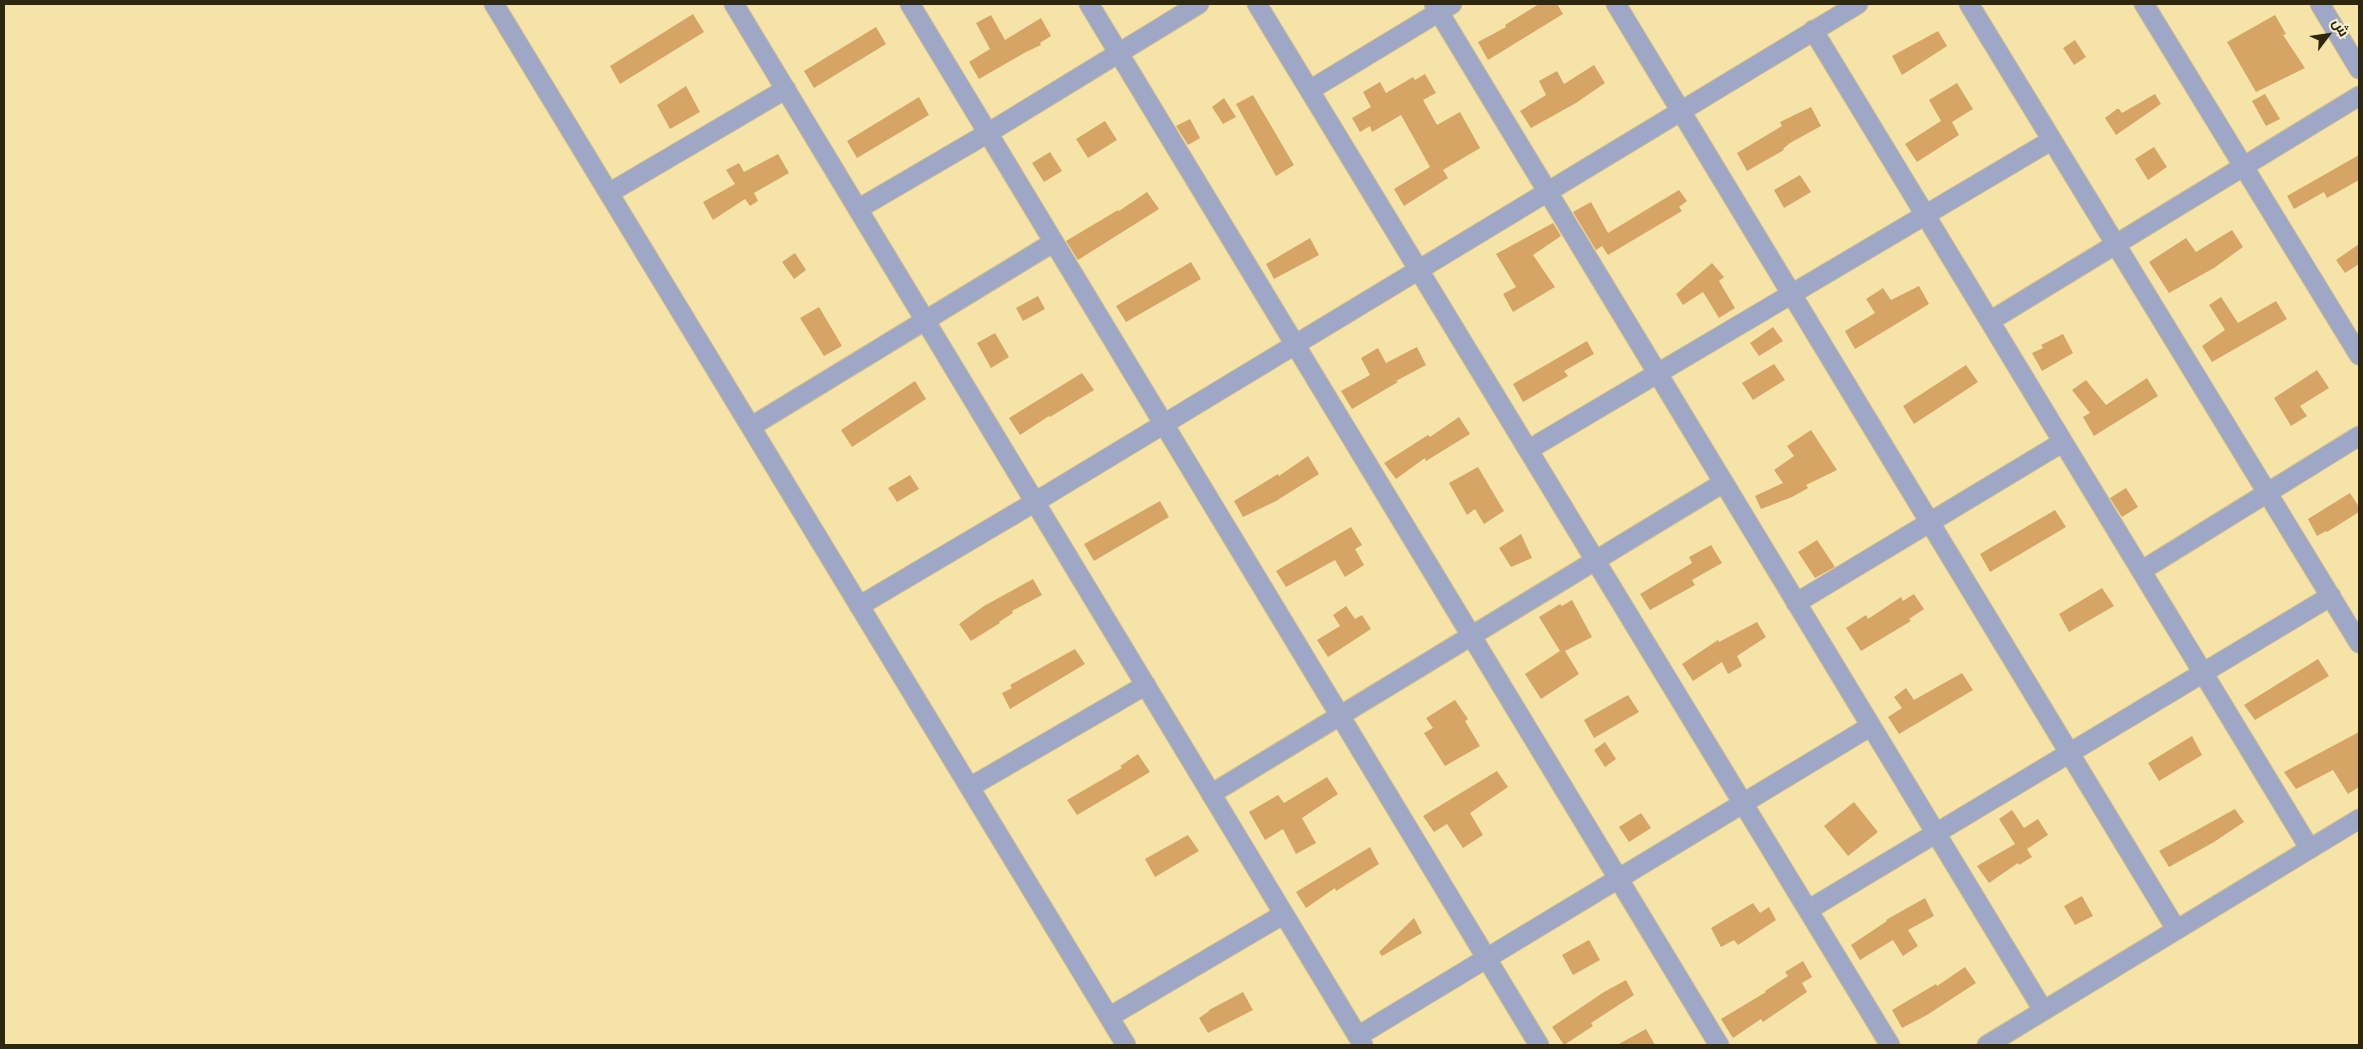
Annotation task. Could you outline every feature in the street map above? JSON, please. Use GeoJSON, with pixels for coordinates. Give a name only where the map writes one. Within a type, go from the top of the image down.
{"type":"FeatureCollection","features":[{"type":"Feature","properties":{"kind":"street"},"geometry":{"type":"LineString","coordinates":[[494,4],[752,426],[858,606],[1126,1045]]}},
{"type":"Feature","properties":{"kind":"street"},"geometry":{"type":"LineString","coordinates":[[734,4],[1360,1041],[1487,958],[1871,726]]}},
{"type":"Feature","properties":{"kind":"street"},"geometry":{"type":"LineString","coordinates":[[910,4],[1539,1045]]}},
{"type":"Feature","properties":{"kind":"street"},"geometry":{"type":"LineString","coordinates":[[1089,4],[1719,1045]]}},
{"type":"Feature","properties":{"kind":"street"},"geometry":{"type":"LineString","coordinates":[[858,209],[988,133],[1198,4]]}},
{"type":"Feature","properties":{"kind":"street"},"geometry":{"type":"LineString","coordinates":[[1257,4],[1890,1045]]}},
{"type":"Feature","properties":{"kind":"street"},"geometry":{"type":"LineString","coordinates":[[1616,4],[2176,929]]}},
{"type":"Feature","properties":{"kind":"street"},"geometry":{"type":"LineString","coordinates":[[858,606],[1035,502],[1858,4]]}},
{"type":"Feature","properties":{"kind":"street"},"geometry":{"type":"LineString","coordinates":[[1970,4],[2266,494],[2359,643]]}},
{"type":"Feature","properties":{"kind":"street"},"geometry":{"type":"LineString","coordinates":[[2144,4],[2359,355]]}},
{"type":"Feature","properties":{"kind":"street"},"geometry":{"type":"LineString","coordinates":[[2320,4],[2359,68]]}},
{"type":"Feature","properties":{"kind":"street"},"geometry":{"type":"LineString","coordinates":[[1310,90],[1442,6],[1547,192],[2043,1010]]}},
{"type":"Feature","properties":{"kind":"street"},"geometry":{"type":"LineString","coordinates":[[1813,30],[2310,849]]}},
{"type":"Feature","properties":{"kind":"street"},"geometry":{"type":"LineString","coordinates":[[609,193],[786,89]]}},
{"type":"Feature","properties":{"kind":"street"},"geometry":{"type":"LineString","coordinates":[[1990,321],[2359,96]]}},
{"type":"Feature","properties":{"kind":"street"},"geometry":{"type":"LineString","coordinates":[[1528,450],[2052,140]]}},
{"type":"Feature","properties":{"kind":"street"},"geometry":{"type":"LineString","coordinates":[[752,426],[1054,242]]}},
{"type":"Feature","properties":{"kind":"street"},"geometry":{"type":"LineString","coordinates":[[2141,571],[2359,436]]}},
{"type":"Feature","properties":{"kind":"street"},"geometry":{"type":"LineString","coordinates":[[1796,603],[2063,442]]}},
{"type":"Feature","properties":{"kind":"street"},"geometry":{"type":"LineString","coordinates":[[1211,794],[1723,483]]}},
{"type":"Feature","properties":{"kind":"street"},"geometry":{"type":"LineString","coordinates":[[1808,910],[2331,596]]}},
{"type":"Feature","properties":{"kind":"street"},"geometry":{"type":"LineString","coordinates":[[970,787],[1146,685]]}},
{"type":"Feature","properties":{"kind":"street"},"geometry":{"type":"LineString","coordinates":[[1987,1045],[2359,819]]}},
{"type":"Feature","properties":{"kind":"street"},"geometry":{"type":"LineString","coordinates":[[1110,1017],[1284,914]]}},
{"type":"Feature","properties":{"kind":"building"},"geometry":{"type":"Polygon","coordinates":[[[1539,4],[1557,4],[1563,14],[1488,60],[1478,42],[1506,27],[1505,25],[1539,4]]]}},
{"type":"Feature","properties":{"kind":"building"},"geometry":{"type":"Polygon","coordinates":[[[693,14],[704,32],[620,84],[610,66],[693,14]]]}},
{"type":"Feature","properties":{"kind":"building"},"geometry":{"type":"Polygon","coordinates":[[[991,15],[1005,40],[1041,18],[1051,36],[1040,43],[1041,45],[979,79],[969,62],[990,49],[976,23],[991,15]]]}},
{"type":"Feature","properties":{"kind":"building"},"geometry":{"type":"Polygon","coordinates":[[[2275,15],[2286,34],[2283,35],[2305,68],[2256,92],[2227,42],[2275,15]]]}},
{"type":"Feature","properties":{"kind":"building"},"geometry":{"type":"Polygon","coordinates":[[[876,27],[886,44],[814,88],[804,71],[876,27]]]}},
{"type":"Feature","properties":{"kind":"building"},"geometry":{"type":"Polygon","coordinates":[[[1938,31],[1947,46],[1902,75],[1892,56],[1938,31]]]}},
{"type":"Feature","properties":{"kind":"building"},"geometry":{"type":"Polygon","coordinates":[[[2075,40],[2086,57],[2074,65],[2063,48],[2075,40]]]}},
{"type":"Feature","properties":{"kind":"building"},"geometry":{"type":"Polygon","coordinates":[[[1594,65],[1605,83],[1576,103],[1531,128],[1520,111],[1546,95],[1539,81],[1557,71],[1564,84],[1594,65]]]}},
{"type":"Feature","properties":{"kind":"building"},"geometry":{"type":"Polygon","coordinates":[[[1425,74],[1436,93],[1423,100],[1437,125],[1460,112],[1480,148],[1443,170],[1448,178],[1404,206],[1394,189],[1430,167],[1401,115],[1372,132],[1370,126],[1360,132],[1352,118],[1371,107],[1363,92],[1380,82],[1386,93],[1413,77],[1415,80],[1425,74]]]}},
{"type":"Feature","properties":{"kind":"building"},"geometry":{"type":"Polygon","coordinates":[[[1957,83],[1973,109],[1952,122],[1959,135],[1917,162],[1905,144],[1941,121],[1929,100],[1957,83]]]}},
{"type":"Feature","properties":{"kind":"building"},"geometry":{"type":"Polygon","coordinates":[[[686,86],[700,112],[670,129],[657,105],[686,86]]]}},
{"type":"Feature","properties":{"kind":"building"},"geometry":{"type":"Polygon","coordinates":[[[2155,94],[2161,104],[2116,135],[2105,118],[2117,109],[2122,113],[2155,94]]]}},
{"type":"Feature","properties":{"kind":"building"},"geometry":{"type":"Polygon","coordinates":[[[2265,94],[2280,119],[2266,126],[2252,101],[2265,94]]]}},
{"type":"Feature","properties":{"kind":"building"},"geometry":{"type":"Polygon","coordinates":[[[1253,95],[1294,165],[1276,176],[1236,104],[1253,95]]]}},
{"type":"Feature","properties":{"kind":"building"},"geometry":{"type":"Polygon","coordinates":[[[919,97],[929,115],[857,158],[847,141],[919,97]]]}},
{"type":"Feature","properties":{"kind":"building"},"geometry":{"type":"Polygon","coordinates":[[[1224,98],[1236,117],[1223,124],[1212,107],[1224,98]]]}},
{"type":"Feature","properties":{"kind":"building"},"geometry":{"type":"Polygon","coordinates":[[[1811,107],[1821,126],[1790,143],[1784,150],[1747,171],[1737,153],[1782,126],[1780,122],[1811,107]]]}},
{"type":"Feature","properties":{"kind":"building"},"geometry":{"type":"Polygon","coordinates":[[[1190,119],[1200,138],[1188,145],[1176,126],[1190,119]]]}},
{"type":"Feature","properties":{"kind":"building"},"geometry":{"type":"Polygon","coordinates":[[[1105,121],[1117,140],[1088,158],[1076,139],[1105,121]]]}},
{"type":"Feature","properties":{"kind":"building"},"geometry":{"type":"Polygon","coordinates":[[[2154,147],[2167,167],[2148,180],[2135,159],[2154,147]]]}},
{"type":"Feature","properties":{"kind":"building"},"geometry":{"type":"Polygon","coordinates":[[[1050,152],[1062,171],[1044,182],[1032,163],[1050,152]]]}},
{"type":"Feature","properties":{"kind":"building"},"geometry":{"type":"Polygon","coordinates":[[[778,154],[789,173],[754,193],[758,201],[750,206],[745,199],[713,220],[703,202],[735,184],[726,170],[739,163],[744,172],[778,154]]]}},
{"type":"Feature","properties":{"kind":"building"},"geometry":{"type":"Polygon","coordinates":[[[2359,155],[2359,180],[2327,198],[2324,192],[2294,209],[2287,196],[2359,155]]]}},
{"type":"Feature","properties":{"kind":"building"},"geometry":{"type":"Polygon","coordinates":[[[1800,175],[1811,192],[1784,208],[1774,190],[1800,175]]]}},
{"type":"Feature","properties":{"kind":"building"},"geometry":{"type":"Polygon","coordinates":[[[1679,190],[1687,201],[1679,207],[1682,211],[1608,255],[1602,246],[1596,250],[1573,212],[1591,202],[1608,233],[1679,190]]]}},
{"type":"Feature","properties":{"kind":"building"},"geometry":{"type":"Polygon","coordinates":[[[1147,192],[1159,209],[1078,260],[1066,241],[1119,211],[1147,192]]]}},
{"type":"Feature","properties":{"kind":"building"},"geometry":{"type":"Polygon","coordinates":[[[1553,223],[1561,236],[1533,255],[1555,287],[1513,312],[1503,294],[1516,287],[1496,254],[1553,223]]]}},
{"type":"Feature","properties":{"kind":"building"},"geometry":{"type":"Polygon","coordinates":[[[2232,230],[2243,247],[2214,268],[2169,293],[2149,262],[2186,238],[2196,252],[2232,230]]]}},
{"type":"Feature","properties":{"kind":"building"},"geometry":{"type":"Polygon","coordinates":[[[1310,238],[1319,255],[1274,279],[1266,264],[1310,238]]]}},
{"type":"Feature","properties":{"kind":"building"},"geometry":{"type":"Polygon","coordinates":[[[2359,244],[2359,264],[2345,273],[2336,260],[2359,244]]]}},
{"type":"Feature","properties":{"kind":"building"},"geometry":{"type":"Polygon","coordinates":[[[795,253],[806,270],[794,279],[782,262],[795,253]]]}},
{"type":"Feature","properties":{"kind":"building"},"geometry":{"type":"Polygon","coordinates":[[[1191,262],[1201,279],[1126,322],[1116,306],[1191,262]]]}},
{"type":"Feature","properties":{"kind":"building"},"geometry":{"type":"Polygon","coordinates":[[[1712,263],[1724,277],[1719,281],[1735,308],[1719,318],[1703,292],[1683,305],[1676,294],[1712,263]]]}},
{"type":"Feature","properties":{"kind":"building"},"geometry":{"type":"Polygon","coordinates":[[[1919,286],[1929,304],[1855,349],[1845,331],[1875,313],[1866,299],[1883,288],[1891,300],[1919,286]]]}},
{"type":"Feature","properties":{"kind":"building"},"geometry":{"type":"Polygon","coordinates":[[[1038,296],[1045,309],[1023,321],[1016,308],[1038,296]]]}},
{"type":"Feature","properties":{"kind":"building"},"geometry":{"type":"Polygon","coordinates":[[[2221,297],[2238,323],[2276,301],[2287,319],[2212,362],[2202,346],[2225,330],[2209,305],[2221,297]]]}},
{"type":"Feature","properties":{"kind":"building"},"geometry":{"type":"Polygon","coordinates":[[[819,307],[842,346],[824,356],[800,318],[819,307]]]}},
{"type":"Feature","properties":{"kind":"building"},"geometry":{"type":"Polygon","coordinates":[[[1773,327],[1783,341],[1759,356],[1750,343],[1773,327]]]}},
{"type":"Feature","properties":{"kind":"building"},"geometry":{"type":"Polygon","coordinates":[[[995,333],[1009,357],[991,368],[977,343],[995,333]]]}},
{"type":"Feature","properties":{"kind":"building"},"geometry":{"type":"Polygon","coordinates":[[[2063,334],[2073,353],[2042,371],[2032,353],[2043,348],[2041,345],[2063,334]]]}},
{"type":"Feature","properties":{"kind":"building"},"geometry":{"type":"Polygon","coordinates":[[[1587,341],[1594,354],[1564,371],[1568,376],[1523,402],[1513,384],[1587,341]]]}},
{"type":"Feature","properties":{"kind":"building"},"geometry":{"type":"Polygon","coordinates":[[[1417,347],[1426,365],[1396,381],[1398,382],[1352,409],[1341,391],[1370,375],[1361,358],[1378,348],[1386,363],[1417,347]]]}},
{"type":"Feature","properties":{"kind":"building"},"geometry":{"type":"Polygon","coordinates":[[[1774,364],[1785,380],[1753,400],[1742,383],[1774,364]]]}},
{"type":"Feature","properties":{"kind":"building"},"geometry":{"type":"Polygon","coordinates":[[[1966,365],[1978,382],[1914,424],[1903,406],[1966,365]]]}},
{"type":"Feature","properties":{"kind":"building"},"geometry":{"type":"Polygon","coordinates":[[[2317,370],[2329,388],[2300,406],[2307,416],[2291,426],[2274,398],[2317,370]]]}},
{"type":"Feature","properties":{"kind":"building"},"geometry":{"type":"Polygon","coordinates":[[[1082,373],[1094,390],[1020,435],[1009,418],[1082,373]]]}},
{"type":"Feature","properties":{"kind":"building"},"geometry":{"type":"Polygon","coordinates":[[[2147,378],[2158,396],[2094,436],[2083,417],[2090,413],[2072,390],[2086,380],[2106,405],[2147,378]]]}},
{"type":"Feature","properties":{"kind":"building"},"geometry":{"type":"Polygon","coordinates":[[[915,381],[926,399],[852,447],[841,430],[915,381]]]}},
{"type":"Feature","properties":{"kind":"building"},"geometry":{"type":"Polygon","coordinates":[[[1459,417],[1470,434],[1426,461],[1425,458],[1396,479],[1384,463],[1428,435],[1430,437],[1459,417]]]}},
{"type":"Feature","properties":{"kind":"building"},"geometry":{"type":"Polygon","coordinates":[[[1811,430],[1837,470],[1806,485],[1808,488],[1792,497],[1761,509],[1755,496],[1783,483],[1774,470],[1794,456],[1787,446],[1811,430]]]}},
{"type":"Feature","properties":{"kind":"building"},"geometry":{"type":"Polygon","coordinates":[[[1308,456],[1319,474],[1276,501],[1243,517],[1234,501],[1278,474],[1279,476],[1308,456]]]}},
{"type":"Feature","properties":{"kind":"building"},"geometry":{"type":"Polygon","coordinates":[[[1478,467],[1504,511],[1484,524],[1475,509],[1467,515],[1449,483],[1478,467]]]}},
{"type":"Feature","properties":{"kind":"building"},"geometry":{"type":"Polygon","coordinates":[[[910,475],[919,489],[897,502],[888,488],[910,475]]]}},
{"type":"Feature","properties":{"kind":"building"},"geometry":{"type":"Polygon","coordinates":[[[2126,488],[2138,507],[2122,517],[2110,498],[2126,488]]]}},
{"type":"Feature","properties":{"kind":"building"},"geometry":{"type":"Polygon","coordinates":[[[2350,493],[2359,507],[2359,512],[2317,536],[2308,519],[2350,493]]]}},
{"type":"Feature","properties":{"kind":"building"},"geometry":{"type":"Polygon","coordinates":[[[1160,501],[1169,517],[1094,561],[1084,544],[1160,501]]]}},
{"type":"Feature","properties":{"kind":"building"},"geometry":{"type":"Polygon","coordinates":[[[2055,510],[2066,527],[1990,572],[1980,554],[2055,510]]]}},
{"type":"Feature","properties":{"kind":"building"},"geometry":{"type":"Polygon","coordinates":[[[1351,527],[1362,545],[1355,549],[1364,565],[1345,577],[1335,560],[1286,587],[1276,571],[1351,527]]]}},
{"type":"Feature","properties":{"kind":"building"},"geometry":{"type":"Polygon","coordinates":[[[1521,534],[1532,558],[1511,567],[1499,548],[1521,534]]]}},
{"type":"Feature","properties":{"kind":"building"},"geometry":{"type":"Polygon","coordinates":[[[1817,540],[1835,567],[1815,578],[1798,552],[1817,540]]]}},
{"type":"Feature","properties":{"kind":"building"},"geometry":{"type":"Polygon","coordinates":[[[1711,545],[1722,563],[1692,580],[1695,585],[1650,610],[1640,594],[1692,563],[1689,557],[1711,545]]]}},
{"type":"Feature","properties":{"kind":"building"},"geometry":{"type":"Polygon","coordinates":[[[1033,579],[1042,595],[1012,611],[1013,613],[1000,623],[971,641],[959,624],[984,606],[1033,579]]]}},
{"type":"Feature","properties":{"kind":"building"},"geometry":{"type":"Polygon","coordinates":[[[2102,588],[2114,606],[2069,632],[2059,614],[2102,588]]]}},
{"type":"Feature","properties":{"kind":"building"},"geometry":{"type":"Polygon","coordinates":[[[1914,594],[1924,609],[1909,619],[1911,621],[1861,651],[1846,628],[1866,615],[1868,619],[1901,597],[1903,601],[1914,594]]]}},
{"type":"Feature","properties":{"kind":"building"},"geometry":{"type":"Polygon","coordinates":[[[1572,600],[1592,637],[1565,651],[1579,674],[1541,699],[1525,674],[1560,651],[1539,617],[1560,604],[1562,606],[1572,600]]]}},
{"type":"Feature","properties":{"kind":"building"},"geometry":{"type":"Polygon","coordinates":[[[1346,606],[1355,619],[1362,615],[1371,629],[1328,657],[1317,640],[1340,626],[1333,615],[1346,606]]]}},
{"type":"Feature","properties":{"kind":"building"},"geometry":{"type":"Polygon","coordinates":[[[1757,622],[1766,637],[1737,656],[1742,666],[1728,674],[1722,662],[1693,681],[1682,664],[1718,640],[1719,642],[1757,622]]]}},
{"type":"Feature","properties":{"kind":"building"},"geometry":{"type":"Polygon","coordinates":[[[1075,649],[1085,664],[1010,709],[1002,693],[1012,688],[1010,685],[1075,649]]]}},
{"type":"Feature","properties":{"kind":"building"},"geometry":{"type":"Polygon","coordinates":[[[2318,659],[2329,676],[2255,720],[2244,705],[2318,659]]]}},
{"type":"Feature","properties":{"kind":"building"},"geometry":{"type":"Polygon","coordinates":[[[1962,673],[1973,690],[1899,734],[1888,717],[1902,708],[1894,697],[1906,688],[1914,700],[1962,673]]]}},
{"type":"Feature","properties":{"kind":"building"},"geometry":{"type":"Polygon","coordinates":[[[1628,695],[1639,712],[1594,738],[1584,720],[1628,695]]]}},
{"type":"Feature","properties":{"kind":"building"},"geometry":{"type":"Polygon","coordinates":[[[1455,700],[1468,719],[1465,721],[1480,746],[1445,766],[1424,733],[1433,728],[1426,718],[1455,700]]]}},
{"type":"Feature","properties":{"kind":"building"},"geometry":{"type":"Polygon","coordinates":[[[2359,732],[2359,787],[2348,794],[2333,770],[2296,789],[2284,772],[2359,732]]]}},
{"type":"Feature","properties":{"kind":"building"},"geometry":{"type":"Polygon","coordinates":[[[2192,736],[2202,755],[2159,781],[2148,763],[2192,736]]]}},
{"type":"Feature","properties":{"kind":"building"},"geometry":{"type":"Polygon","coordinates":[[[1605,742],[1616,759],[1605,767],[1594,750],[1605,742]]]}},
{"type":"Feature","properties":{"kind":"building"},"geometry":{"type":"Polygon","coordinates":[[[1138,754],[1150,772],[1077,815],[1067,800],[1122,768],[1120,766],[1138,754]]]}},
{"type":"Feature","properties":{"kind":"building"},"geometry":{"type":"Polygon","coordinates":[[[1497,771],[1508,787],[1470,813],[1483,835],[1463,848],[1447,824],[1434,832],[1423,816],[1497,771]]]}},
{"type":"Feature","properties":{"kind":"building"},"geometry":{"type":"Polygon","coordinates":[[[1327,777],[1338,794],[1302,818],[1316,843],[1296,854],[1283,829],[1265,840],[1249,812],[1278,795],[1284,803],[1327,777]]]}},
{"type":"Feature","properties":{"kind":"building"},"geometry":{"type":"Polygon","coordinates":[[[1854,802],[1878,832],[1848,856],[1824,826],[1854,802]]]}},
{"type":"Feature","properties":{"kind":"building"},"geometry":{"type":"Polygon","coordinates":[[[2235,809],[2244,822],[2214,842],[2169,867],[2159,851],[2235,809]]]}},
{"type":"Feature","properties":{"kind":"building"},"geometry":{"type":"Polygon","coordinates":[[[2012,810],[2024,828],[2038,819],[2048,835],[2027,849],[2032,857],[2019,865],[2018,863],[1989,883],[1977,866],[2015,844],[1999,819],[2012,810]]]}},
{"type":"Feature","properties":{"kind":"building"},"geometry":{"type":"Polygon","coordinates":[[[1641,813],[1651,828],[1629,842],[1619,827],[1641,813]]]}},
{"type":"Feature","properties":{"kind":"building"},"geometry":{"type":"Polygon","coordinates":[[[1188,835],[1199,851],[1155,877],[1145,859],[1188,835]]]}},
{"type":"Feature","properties":{"kind":"building"},"geometry":{"type":"Polygon","coordinates":[[[1370,847],[1379,864],[1336,891],[1335,888],[1306,908],[1296,892],[1370,847]]]}},
{"type":"Feature","properties":{"kind":"building"},"geometry":{"type":"Polygon","coordinates":[[[2082,896],[2093,916],[2075,925],[2064,906],[2082,896]]]}},
{"type":"Feature","properties":{"kind":"building"},"geometry":{"type":"Polygon","coordinates":[[[1925,898],[1934,916],[1908,930],[1918,946],[1903,956],[1893,940],[1860,960],[1851,945],[1886,920],[1925,898]]]}},
{"type":"Feature","properties":{"kind":"building"},"geometry":{"type":"Polygon","coordinates":[[[1753,903],[1760,913],[1769,907],[1776,920],[1738,945],[1734,940],[1721,947],[1711,928],[1753,903]]]}},
{"type":"Feature","properties":{"kind":"building"},"geometry":{"type":"Polygon","coordinates":[[[1414,918],[1422,933],[1382,956],[1379,952],[1414,918]]]}},
{"type":"Feature","properties":{"kind":"building"},"geometry":{"type":"Polygon","coordinates":[[[1589,940],[1600,960],[1573,975],[1562,955],[1589,940]]]}},
{"type":"Feature","properties":{"kind":"building"},"geometry":{"type":"Polygon","coordinates":[[[1803,961],[1812,977],[1802,983],[1807,992],[1763,1022],[1761,1019],[1733,1038],[1721,1019],[1766,992],[1788,976],[1785,972],[1803,961]]]}},
{"type":"Feature","properties":{"kind":"building"},"geometry":{"type":"Polygon","coordinates":[[[1965,967],[1976,983],[1927,1015],[1902,1028],[1892,1010],[1936,984],[1937,986],[1965,967]]]}},
{"type":"Feature","properties":{"kind":"building"},"geometry":{"type":"Polygon","coordinates":[[[1626,980],[1634,995],[1591,1023],[1593,1026],[1564,1045],[1552,1027],[1604,992],[1626,980]]]}},
{"type":"Feature","properties":{"kind":"building"},"geometry":{"type":"Polygon","coordinates":[[[1243,992],[1253,1010],[1208,1033],[1199,1018],[1209,1010],[1243,992]]]}},
{"type":"Feature","properties":{"kind":"building"},"geometry":{"type":"Polygon","coordinates":[[[1646,1029],[1655,1045],[1617,1045],[1646,1029]]]}}]}
